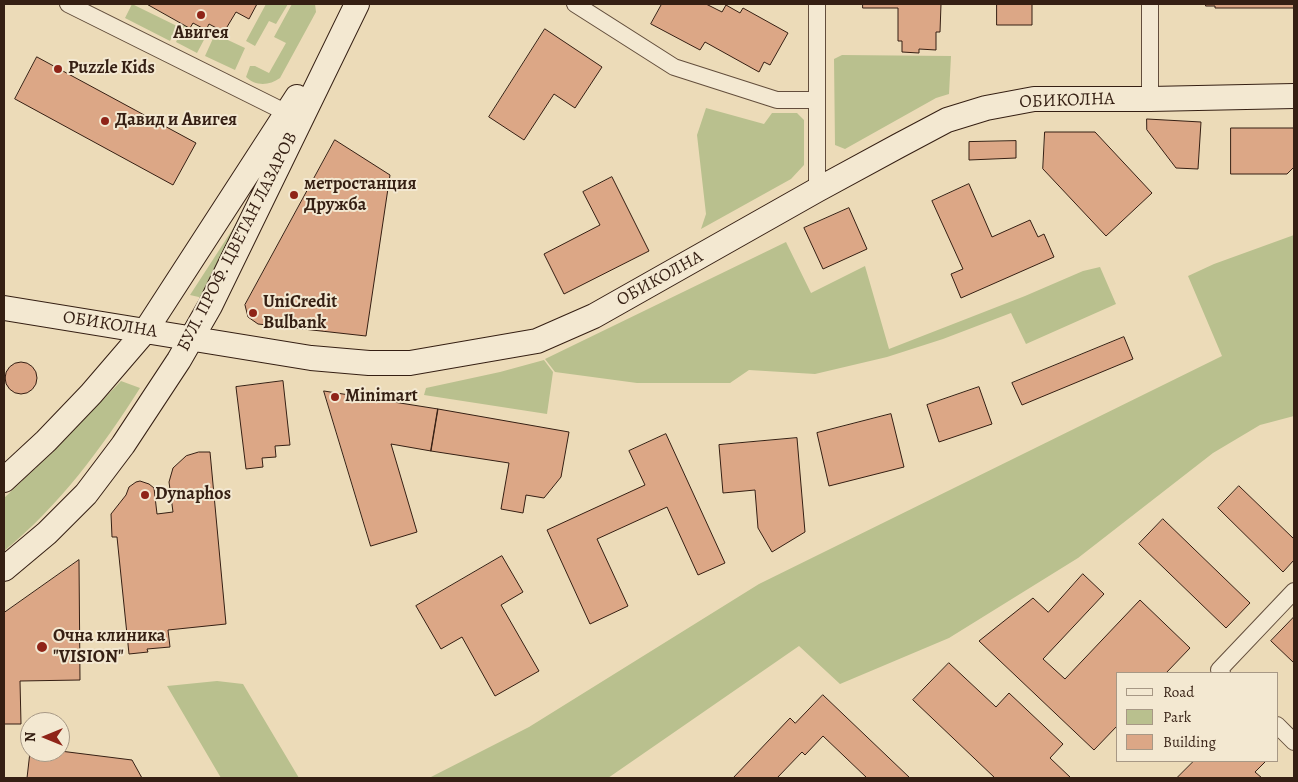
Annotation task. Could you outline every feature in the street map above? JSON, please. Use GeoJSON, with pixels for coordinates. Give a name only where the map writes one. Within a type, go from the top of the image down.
{"type":"FeatureCollection","features":[{"type":"Feature","properties":{"kind":"street"},"geometry":{"type":"LineString","coordinates":[[68,4],[287,113]]}},
{"type":"Feature","properties":{"kind":"street"},"geometry":{"type":"LineString","coordinates":[[575,4],[674,67],[777,100],[817,100]]}},
{"type":"Feature","properties":{"kind":"street"},"geometry":{"type":"LineString","coordinates":[[817,190],[818,4]]}},
{"type":"Feature","properties":{"kind":"street"},"geometry":{"type":"LineString","coordinates":[[1150,4],[1150,99]]}},
{"type":"Feature","properties":{"kind":"street","name":"БУЛ. ПРОФ. ЦВЕТАН ЛАЗАРОВ"},"geometry":{"type":"LineString","coordinates":[[4,480],[46,441],[91,394],[146,330],[355,8]]}},
{"type":"Feature","properties":{"kind":"street","name":"БУЛ. ПРОФ. ЦВЕТАН ЛАЗАРОВ"},"geometry":{"type":"LineString","coordinates":[[4,569],[47,533],[86,494],[123,445],[192,338],[210,306],[355,8]]}},
{"type":"Feature","properties":{"kind":"street","name":"ОБИКОЛНА"},"geometry":{"type":"LineString","coordinates":[[4,308],[311,358],[369,363],[410,363],[537,341],[594,316],[817,190],[948,120],[986,108],[1034,99],[1294,96]]}},
{"type":"Feature","properties":{"kind":"street"},"geometry":{"type":"LineString","coordinates":[[1221,671],[1294,591]]}},
{"type":"Feature","properties":{"kind":"street"},"geometry":{"type":"LineString","coordinates":[[1278,727],[1294,742]]}},
{"type":"Feature","properties":{"kind":"green space"},"geometry":{"type":"Polygon","coordinates":[[[132,4],[177,26],[170,41],[125,18],[132,4]]]}},
{"type":"Feature","properties":{"kind":"green space"},"geometry":{"type":"Polygon","coordinates":[[[266,4],[288,4],[276,24],[269,21],[255,46],[246,41],[266,4]]]}},
{"type":"Feature","properties":{"kind":"green space"},"geometry":{"type":"Polygon","coordinates":[[[292,4],[315,4],[316,12],[280,78],[267,84],[250,80],[246,77],[250,66],[255,66],[269,73],[286,43],[274,37],[292,4]]]}},
{"type":"Feature","properties":{"kind":"green space"},"geometry":{"type":"Polygon","coordinates":[[[184,25],[206,36],[197,53],[176,42],[184,25]]]}},
{"type":"Feature","properties":{"kind":"green space"},"geometry":{"type":"Polygon","coordinates":[[[215,34],[245,48],[235,70],[205,56],[215,34]]]}},
{"type":"Feature","properties":{"kind":"green space"},"geometry":{"type":"Polygon","coordinates":[[[842,55],[951,56],[949,94],[936,98],[845,149],[835,145],[834,59],[842,55]]]}},
{"type":"Feature","properties":{"kind":"green space"},"geometry":{"type":"Polygon","coordinates":[[[706,108],[764,124],[772,113],[797,113],[804,120],[804,165],[791,179],[701,229],[706,214],[697,135],[706,108]]]}},
{"type":"Feature","properties":{"kind":"green space"},"geometry":{"type":"Polygon","coordinates":[[[249,204],[203,298],[190,295],[249,204]]]}},
{"type":"Feature","properties":{"kind":"green space"},"geometry":{"type":"Polygon","coordinates":[[[1294,235],[1294,416],[1260,425],[1213,453],[1078,558],[949,638],[840,684],[799,646],[608,778],[429,778],[529,727],[759,584],[1222,356],[1188,276],[1214,264],[1294,235]]]}},
{"type":"Feature","properties":{"kind":"green space"},"geometry":{"type":"Polygon","coordinates":[[[786,242],[811,293],[865,266],[889,349],[1025,296],[1083,271],[1100,267],[1116,304],[1026,344],[1011,313],[943,339],[887,357],[815,374],[749,370],[730,383],[637,383],[555,372],[545,359],[786,242]]]}},
{"type":"Feature","properties":{"kind":"green space"},"geometry":{"type":"Polygon","coordinates":[[[544,360],[553,372],[547,414],[424,395],[426,388],[500,372],[544,360]]]}},
{"type":"Feature","properties":{"kind":"green space"},"geometry":{"type":"Polygon","coordinates":[[[121,381],[140,388],[95,454],[78,475],[43,515],[4,551],[4,498],[53,452],[121,381]]]}},
{"type":"Feature","properties":{"kind":"green space"},"geometry":{"type":"Polygon","coordinates":[[[217,681],[243,684],[299,778],[221,778],[167,686],[217,681]]]}},
{"type":"Feature","properties":{"kind":"building","name":"Авигея"},"geometry":{"type":"Polygon","coordinates":[[[147,4],[257,4],[249,19],[236,12],[224,32],[209,24],[206,30],[193,23],[190,28],[147,4]]]}},
{"type":"Feature","properties":{"kind":"building"},"geometry":{"type":"Polygon","coordinates":[[[662,4],[706,4],[722,12],[726,5],[740,13],[743,8],[788,33],[770,65],[764,62],[759,72],[705,42],[700,50],[651,24],[662,4]]]}},
{"type":"Feature","properties":{"kind":"building"},"geometry":{"type":"Polygon","coordinates":[[[863,4],[941,4],[940,32],[936,32],[936,50],[919,49],[919,53],[902,52],[902,41],[898,41],[898,8],[863,8],[863,4]]]}},
{"type":"Feature","properties":{"kind":"building"},"geometry":{"type":"Polygon","coordinates":[[[997,4],[1032,4],[1032,25],[997,25],[997,4]]]}},
{"type":"Feature","properties":{"kind":"building"},"geometry":{"type":"Polygon","coordinates":[[[1206,4],[1294,4],[1294,8],[1215,8],[1215,6],[1206,6],[1206,4]]]}},
{"type":"Feature","properties":{"kind":"building"},"geometry":{"type":"Polygon","coordinates":[[[545,29],[602,67],[575,108],[554,94],[524,140],[489,117],[545,29]]]}},
{"type":"Feature","properties":{"kind":"building","name":"Давид и Авигея"},"geometry":{"type":"Polygon","coordinates":[[[37,57],[196,143],[173,185],[15,99],[37,57]]]}},
{"type":"Feature","properties":{"kind":"building"},"geometry":{"type":"Polygon","coordinates":[[[1147,119],[1201,122],[1198,169],[1176,168],[1147,130],[1147,119]]]}},
{"type":"Feature","properties":{"kind":"building"},"geometry":{"type":"Polygon","coordinates":[[[1231,128],[1294,128],[1294,167],[1287,174],[1231,174],[1231,128]]]}},
{"type":"Feature","properties":{"kind":"building"},"geometry":{"type":"Polygon","coordinates":[[[1045,132],[1095,132],[1152,193],[1106,236],[1043,169],[1045,132]]]}},
{"type":"Feature","properties":{"kind":"building"},"geometry":{"type":"Polygon","coordinates":[[[335,140],[390,175],[366,336],[258,324],[248,317],[245,305],[335,140]]]}},
{"type":"Feature","properties":{"kind":"building"},"geometry":{"type":"Polygon","coordinates":[[[1016,141],[1016,158],[969,160],[969,142],[1016,141]]]}},
{"type":"Feature","properties":{"kind":"building"},"geometry":{"type":"Polygon","coordinates":[[[612,177],[649,251],[564,294],[544,254],[600,225],[583,192],[612,177]]]}},
{"type":"Feature","properties":{"kind":"building"},"geometry":{"type":"Polygon","coordinates":[[[969,184],[992,237],[1030,220],[1038,237],[1044,234],[1054,257],[961,298],[951,274],[963,269],[932,201],[969,184]]]}},
{"type":"Feature","properties":{"kind":"building"},"geometry":{"type":"Polygon","coordinates":[[[849,208],[867,249],[823,269],[804,228],[849,208]]]}},
{"type":"Feature","properties":{"kind":"building"},"geometry":{"type":"Polygon","coordinates":[[[1124,337],[1133,359],[1022,405],[1012,383],[1124,337]]]}},
{"type":"Feature","properties":{"kind":"building"},"geometry":{"type":"Polygon","coordinates":[[[21,362],[33,366],[37,378],[33,390],[21,394],[9,390],[5,378],[9,366],[21,362]]]}},
{"type":"Feature","properties":{"kind":"building"},"geometry":{"type":"Polygon","coordinates":[[[283,381],[290,445],[275,446],[276,457],[262,458],[263,467],[246,469],[236,387],[283,381]]]}},
{"type":"Feature","properties":{"kind":"building"},"geometry":{"type":"Polygon","coordinates":[[[979,387],[992,424],[939,442],[927,405],[979,387]]]}},
{"type":"Feature","properties":{"kind":"building"},"geometry":{"type":"Polygon","coordinates":[[[324,391],[438,409],[431,451],[391,444],[417,532],[371,546],[324,391]]]}},
{"type":"Feature","properties":{"kind":"building"},"geometry":{"type":"Polygon","coordinates":[[[438,409],[569,432],[561,477],[544,498],[526,495],[523,513],[501,509],[509,463],[431,451],[438,409]]]}},
{"type":"Feature","properties":{"kind":"building"},"geometry":{"type":"Polygon","coordinates":[[[891,414],[904,467],[829,486],[817,433],[891,414]]]}},
{"type":"Feature","properties":{"kind":"building"},"geometry":{"type":"Polygon","coordinates":[[[666,434],[725,563],[698,575],[667,507],[597,539],[628,606],[590,624],[547,530],[645,485],[629,451],[666,434]]]}},
{"type":"Feature","properties":{"kind":"building"},"geometry":{"type":"Polygon","coordinates":[[[797,438],[805,532],[772,552],[758,528],[755,490],[723,493],[719,445],[797,438]]]}},
{"type":"Feature","properties":{"kind":"building"},"geometry":{"type":"Polygon","coordinates":[[[199,452],[210,452],[226,624],[168,630],[170,647],[147,649],[148,652],[129,654],[117,537],[112,537],[111,514],[126,495],[129,487],[140,481],[154,488],[157,514],[173,512],[169,482],[173,468],[186,456],[199,452]]]}},
{"type":"Feature","properties":{"kind":"building"},"geometry":{"type":"Polygon","coordinates":[[[1239,486],[1294,539],[1294,560],[1283,572],[1218,508],[1239,486]]]}},
{"type":"Feature","properties":{"kind":"building"},"geometry":{"type":"Polygon","coordinates":[[[1163,519],[1250,603],[1226,628],[1139,544],[1163,519]]]}},
{"type":"Feature","properties":{"kind":"building"},"geometry":{"type":"Polygon","coordinates":[[[502,556],[523,592],[501,605],[539,671],[495,696],[462,637],[441,649],[416,606],[502,556]]]}},
{"type":"Feature","properties":{"kind":"building","name":"Очна клиника \"VISION\""},"geometry":{"type":"Polygon","coordinates":[[[79,560],[80,680],[20,681],[20,724],[4,724],[4,613],[79,560]]]}},
{"type":"Feature","properties":{"kind":"building"},"geometry":{"type":"Polygon","coordinates":[[[1083,574],[1104,594],[1043,659],[1065,679],[1140,600],[1190,648],[1167,672],[1116,672],[1116,727],[1094,750],[979,641],[1033,598],[1048,612],[1083,574]]]}},
{"type":"Feature","properties":{"kind":"building"},"geometry":{"type":"Polygon","coordinates":[[[1294,617],[1294,663],[1271,641],[1294,617]]]}},
{"type":"Feature","properties":{"kind":"building"},"geometry":{"type":"Polygon","coordinates":[[[949,663],[996,707],[1009,693],[1063,744],[1050,758],[1071,778],[995,778],[913,700],[949,663]]]}},
{"type":"Feature","properties":{"kind":"building"},"geometry":{"type":"Polygon","coordinates":[[[823,695],[910,778],[867,778],[823,736],[805,755],[802,752],[777,778],[733,778],[790,718],[795,723],[823,695]]]}},
{"type":"Feature","properties":{"kind":"building"},"geometry":{"type":"Polygon","coordinates":[[[70,752],[132,760],[142,778],[27,778],[29,762],[70,762],[70,752]]]}},
{"type":"Feature","properties":{"kind":"building"},"geometry":{"type":"Polygon","coordinates":[[[1193,762],[1265,762],[1255,772],[1262,778],[1177,778],[1193,762]]]}},
{"type":"Feature","properties":{"kind":"place","name":"Авигея"},"geometry":{"type":"Point","coordinates":[201,15]}},
{"type":"Feature","properties":{"kind":"place","name":"Puzzle Kids"},"geometry":{"type":"Point","coordinates":[58,69]}},
{"type":"Feature","properties":{"kind":"place","name":"Давид и Авигея"},"geometry":{"type":"Point","coordinates":[105,121]}},
{"type":"Feature","properties":{"kind":"place","name":"метростанция Дружба"},"geometry":{"type":"Point","coordinates":[294,195]}},
{"type":"Feature","properties":{"kind":"place","name":"UniCredit Bulbank"},"geometry":{"type":"Point","coordinates":[253,313]}},
{"type":"Feature","properties":{"kind":"place","name":"Minimart"},"geometry":{"type":"Point","coordinates":[335,397]}},
{"type":"Feature","properties":{"kind":"place","name":"Dynaphos"},"geometry":{"type":"Point","coordinates":[145,495]}},
{"type":"Feature","properties":{"kind":"place","name":"Очна клиника \"VISION\""},"geometry":{"type":"Point","coordinates":[42,647]}}]}
